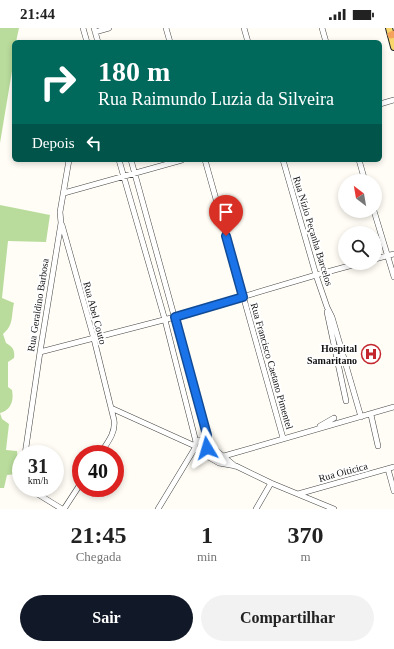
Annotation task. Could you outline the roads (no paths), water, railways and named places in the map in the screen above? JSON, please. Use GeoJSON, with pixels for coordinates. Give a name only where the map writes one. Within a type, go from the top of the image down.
{"type":"FeatureCollection","features":[{"type":"Feature","properties":{"kind":"main road"},"geometry":{"type":"LineString","coordinates":[[391,33],[394,47]]}},
{"type":"Feature","properties":{"kind":"street"},"geometry":{"type":"LineString","coordinates":[[83,28],[86,40]]}},
{"type":"Feature","properties":{"kind":"street"},"geometry":{"type":"LineString","coordinates":[[97,40],[94,30],[109,28]]}},
{"type":"Feature","properties":{"kind":"street"},"geometry":{"type":"LineString","coordinates":[[166,28],[169,40]]}},
{"type":"Feature","properties":{"kind":"street"},"geometry":{"type":"LineString","coordinates":[[244,28],[247,40]]}},
{"type":"Feature","properties":{"kind":"street"},"geometry":{"type":"LineString","coordinates":[[322,28],[325,40]]}},
{"type":"Feature","properties":{"kind":"street"},"geometry":{"type":"LineString","coordinates":[[382,103],[394,100]]}},
{"type":"Feature","properties":{"kind":"street","name":"Rua Geraldino Barbosa"},"geometry":{"type":"LineString","coordinates":[[27,445],[40,352],[61,223],[60,212],[70,162]]}},
{"type":"Feature","properties":{"kind":"street"},"geometry":{"type":"LineString","coordinates":[[120,162],[165,320],[182,386],[195,446]]}},
{"type":"Feature","properties":{"kind":"street"},"geometry":{"type":"LineString","coordinates":[[132,162],[207,435],[206,450],[200,452]]}},
{"type":"Feature","properties":{"kind":"street"},"geometry":{"type":"LineString","coordinates":[[64,193],[175,162]]}},
{"type":"Feature","properties":{"kind":"street","name":"Rua Francisco Caetano Pimentel"},"geometry":{"type":"LineString","coordinates":[[206,162],[283,438]]}},
{"type":"Feature","properties":{"kind":"street","name":"Rua Nízio Peçanha Barcelos"},"geometry":{"type":"LineString","coordinates":[[284,162],[316,275],[332,318],[361,417]]}},
{"type":"Feature","properties":{"kind":"street"},"geometry":{"type":"LineString","coordinates":[[360,162],[363,174]]}},
{"type":"Feature","properties":{"kind":"street"},"geometry":{"type":"LineString","coordinates":[[376,218],[394,277]]}},
{"type":"Feature","properties":{"kind":"street","name":"Rua Abel Couto"},"geometry":{"type":"LineString","coordinates":[[61,223],[94,339],[115,427],[113,434],[106,445]]}},
{"type":"Feature","properties":{"kind":"street"},"geometry":{"type":"LineString","coordinates":[[382,257],[394,254]]}},
{"type":"Feature","properties":{"kind":"street"},"geometry":{"type":"LineString","coordinates":[[40,352],[165,320],[338,269]]}},
{"type":"Feature","properties":{"kind":"street","name":"Rua Nízio Peçanha Barcelos"},"geometry":{"type":"LineString","coordinates":[[327,307],[346,401]]}},
{"type":"Feature","properties":{"kind":"street"},"geometry":{"type":"LineString","coordinates":[[182,386],[193,382]]}},
{"type":"Feature","properties":{"kind":"street"},"geometry":{"type":"LineString","coordinates":[[224,456],[394,407]]}},
{"type":"Feature","properties":{"kind":"street"},"geometry":{"type":"LineString","coordinates":[[111,408],[195,446],[200,452],[219,462],[236,466],[271,483],[334,509]]}},
{"type":"Feature","properties":{"kind":"street"},"geometry":{"type":"LineString","coordinates":[[371,414],[378,446]]}},
{"type":"Feature","properties":{"kind":"street"},"geometry":{"type":"LineString","coordinates":[[308,431],[334,418]]}},
{"type":"Feature","properties":{"kind":"street"},"geometry":{"type":"LineString","coordinates":[[158,509],[195,446],[201,439],[236,466]]}},
{"type":"Feature","properties":{"kind":"street","name":"Rua Oiticica"},"geometry":{"type":"LineString","coordinates":[[298,494],[394,468]]}},
{"type":"Feature","properties":{"kind":"street"},"geometry":{"type":"LineString","coordinates":[[388,470],[394,491]]}},
{"type":"Feature","properties":{"kind":"street"},"geometry":{"type":"LineString","coordinates":[[256,509],[271,483]]}},
{"type":"Feature","properties":{"kind":"street"},"geometry":{"type":"LineString","coordinates":[[43,497],[63,509],[72,496]]}},
{"type":"Feature","properties":{"kind":"place","name":"Hospital Samaritano"},"geometry":{"type":"Point","coordinates":[371,354]}}]}
